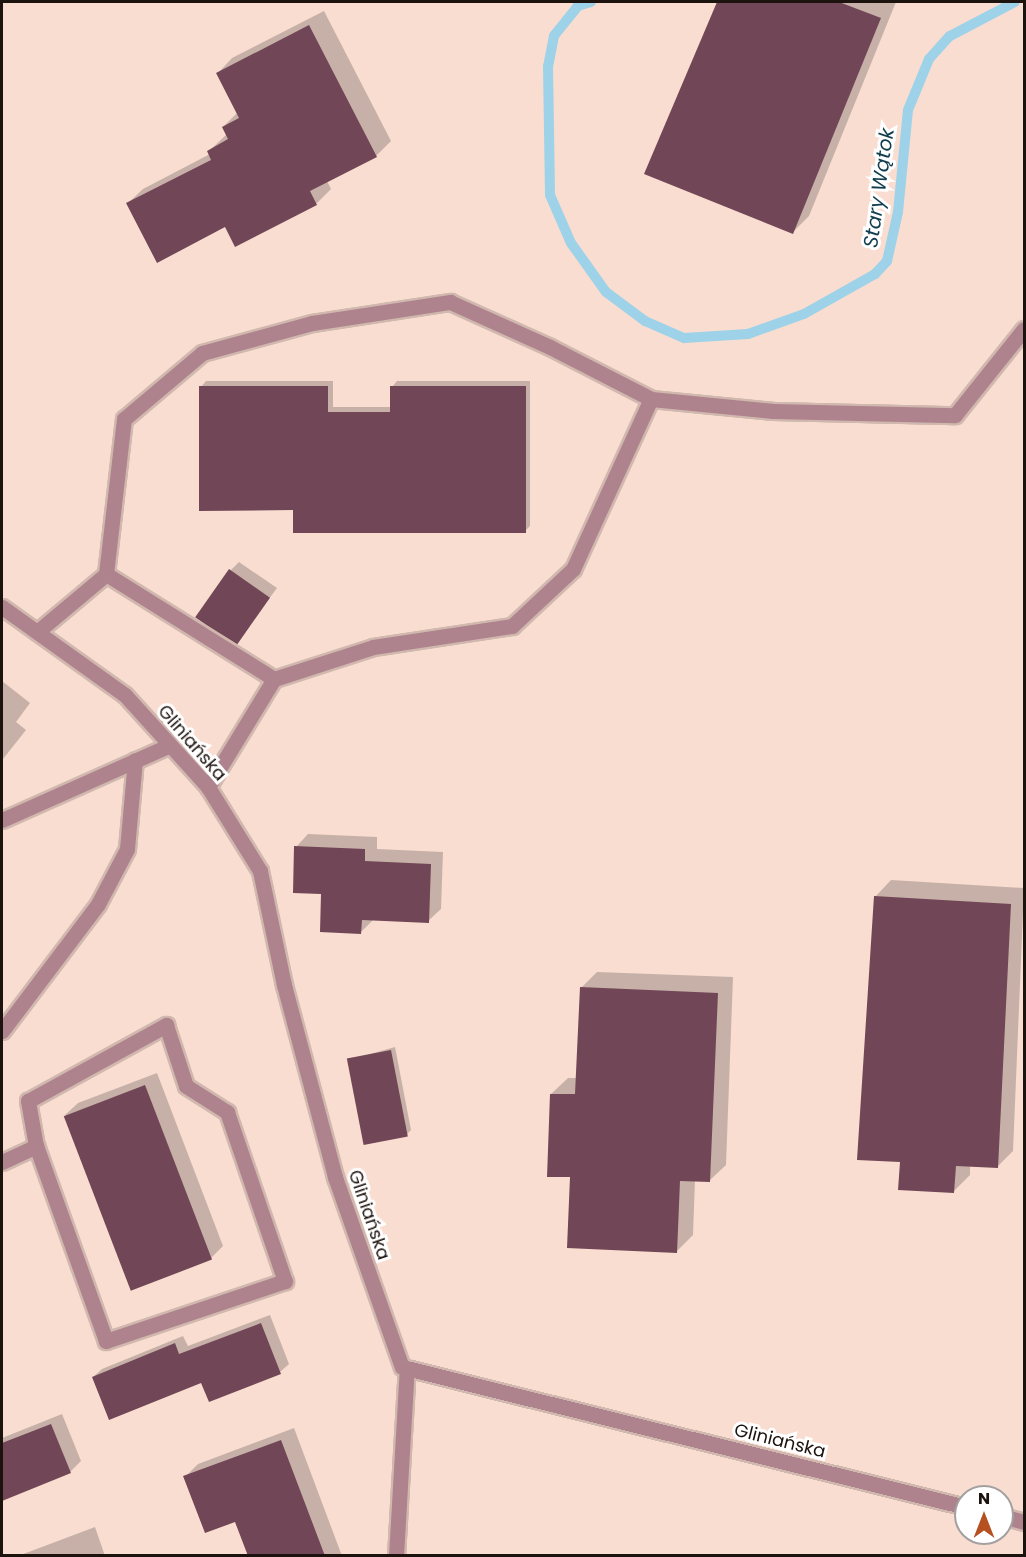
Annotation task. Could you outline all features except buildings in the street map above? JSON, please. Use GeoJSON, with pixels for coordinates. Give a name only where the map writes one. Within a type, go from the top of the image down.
{"type":"FeatureCollection","features":[{"type":"Feature","properties":{"kind":"street"},"geometry":{"type":"LineString","coordinates":[[37,632],[106,574],[124,419],[202,353],[312,323],[450,302],[550,347],[651,399],[773,411],[955,415],[1024,328]]}},
{"type":"Feature","properties":{"kind":"street"},"geometry":{"type":"LineString","coordinates":[[208,787],[274,679],[373,647],[512,626],[573,569],[651,399]]}},
{"type":"Feature","properties":{"kind":"street"},"geometry":{"type":"LineString","coordinates":[[106,574],[274,679]]}},
{"type":"Feature","properties":{"kind":"street","name":"Gliniańska"},"geometry":{"type":"LineString","coordinates":[[2,608],[125,694],[168,746],[208,787],[260,871],[284,985],[334,1177],[402,1367],[954,1504]]}},
{"type":"Feature","properties":{"kind":"street"},"geometry":{"type":"LineString","coordinates":[[2,820],[168,746]]}},
{"type":"Feature","properties":{"kind":"street"},"geometry":{"type":"LineString","coordinates":[[2,1031],[98,904],[127,849],[135,760]]}},
{"type":"Feature","properties":{"kind":"street"},"geometry":{"type":"LineString","coordinates":[[166,1025],[186,1086],[227,1112],[285,1281],[105,1341],[36,1146],[28,1101],[166,1025]]}},
{"type":"Feature","properties":{"kind":"street"},"geometry":{"type":"LineString","coordinates":[[2,1162],[36,1146]]}},
{"type":"Feature","properties":{"kind":"street"},"geometry":{"type":"LineString","coordinates":[[396,1556],[407,1368]]}},
{"type":"Feature","properties":{"kind":"waterway","name":"Stary Wątok"},"geometry":{"type":"LineString","coordinates":[[591,2],[578,6],[554,36],[548,66],[550,195],[571,243],[606,292],[645,321],[684,338],[748,334],[804,314],[875,274],[887,261],[898,212],[908,110],[929,59],[950,36],[1015,2]]}}]}
